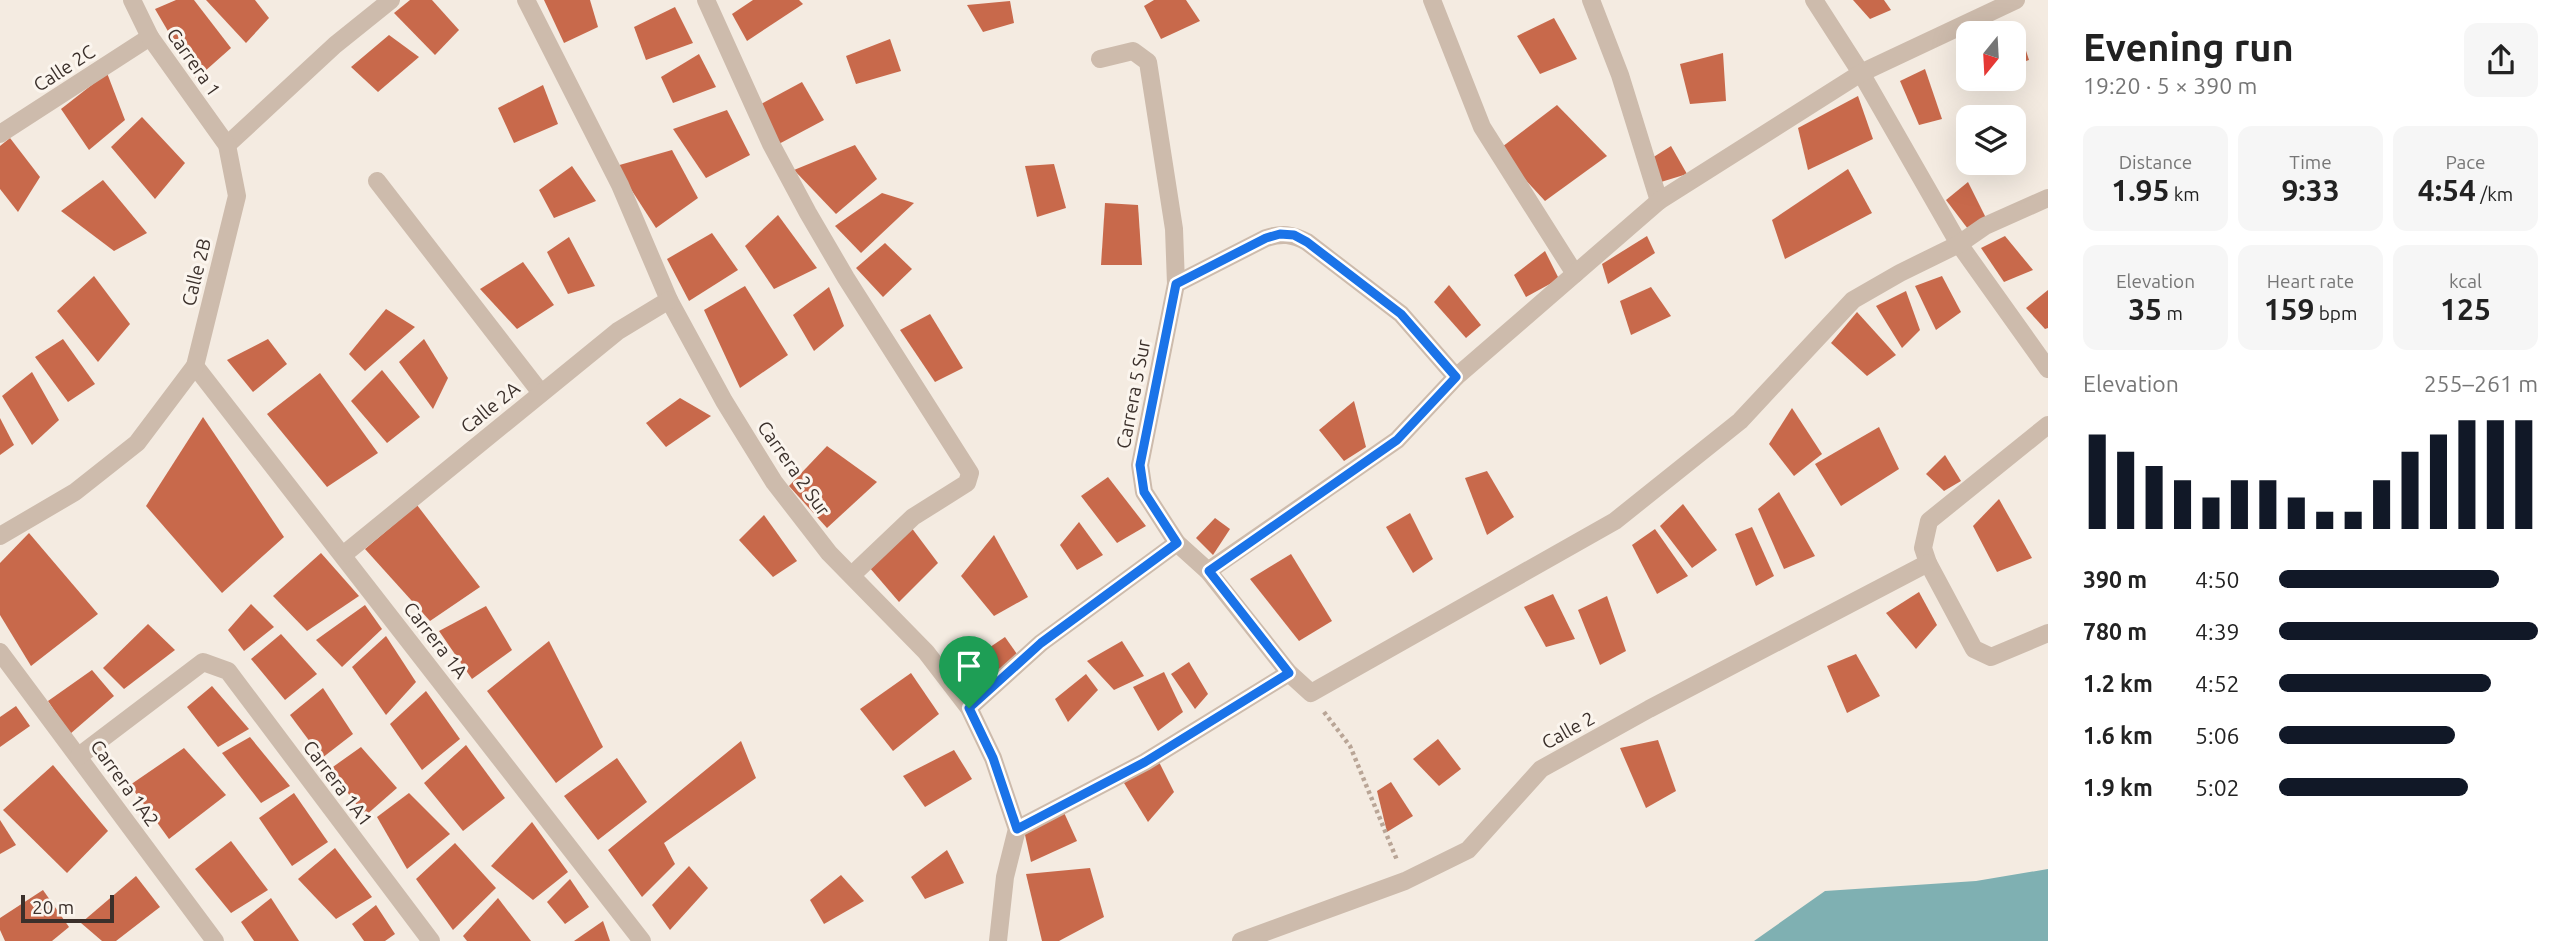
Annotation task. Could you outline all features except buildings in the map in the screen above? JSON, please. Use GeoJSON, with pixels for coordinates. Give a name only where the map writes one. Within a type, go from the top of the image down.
{"type":"FeatureCollection","features":[{"type":"Feature","properties":{"kind":"street","name":"Carrera 1"},"geometry":{"type":"LineString","coordinates":[[132,0],[150,37],[227,145]]}},
{"type":"Feature","properties":{"kind":"street"},"geometry":{"type":"LineString","coordinates":[[227,145],[335,45],[391,0]]}},
{"type":"Feature","properties":{"kind":"street","name":"Carrera 2 Sur"},"geometry":{"type":"LineString","coordinates":[[526,0],[620,185],[669,300],[724,401],[774,482],[829,553],[926,652],[969,708],[993,758],[1017,829]]}},
{"type":"Feature","properties":{"kind":"street"},"geometry":{"type":"LineString","coordinates":[[706,0],[771,144],[808,213],[846,278],[970,473],[967,484],[912,517],[852,575]]}},
{"type":"Feature","properties":{"kind":"street"},"geometry":{"type":"LineString","coordinates":[[1432,0],[1482,127],[1575,274]]}},
{"type":"Feature","properties":{"kind":"street"},"geometry":{"type":"LineString","coordinates":[[1591,0],[1620,75],[1658,201]]}},
{"type":"Feature","properties":{"kind":"street"},"geometry":{"type":"LineString","coordinates":[[1814,0],[1861,73],[1959,244],[2048,369]]}},
{"type":"Feature","properties":{"kind":"street"},"geometry":{"type":"LineString","coordinates":[[1209,571],[1397,440],[1456,377],[1658,201],[1861,73],[2016,0]]}},
{"type":"Feature","properties":{"kind":"street","name":"Calle 2C"},"geometry":{"type":"LineString","coordinates":[[0,134],[150,37]]}},
{"type":"Feature","properties":{"kind":"street","name":"Carrera 5 Sur"},"geometry":{"type":"LineString","coordinates":[[1100,59],[1133,51],[1148,62],[1174,229],[1176,284],[1140,465],[1144,492],[1177,543],[1209,571],[1289,673],[1311,693]]}},
{"type":"Feature","properties":{"kind":"street","name":"Calle 2B"},"geometry":{"type":"LineString","coordinates":[[0,536],[75,492],[137,443],[195,366],[237,196],[227,145]]}},
{"type":"Feature","properties":{"kind":"street"},"geometry":{"type":"LineString","coordinates":[[377,181],[541,393]]}},
{"type":"Feature","properties":{"kind":"street"},"geometry":{"type":"LineString","coordinates":[[1311,693],[1615,521],[1740,421],[1853,300],[1959,244],[1985,226],[2048,198]]}},
{"type":"Feature","properties":{"kind":"street"},"geometry":{"type":"LineString","coordinates":[[1176,284],[1266,238],[1280,234],[1294,235],[1401,314],[1456,377]]}},
{"type":"Feature","properties":{"kind":"street","name":"Calle 2A"},"geometry":{"type":"LineString","coordinates":[[343,555],[618,331],[669,300]]}},
{"type":"Feature","properties":{"kind":"street","name":"Carrera 1A"},"geometry":{"type":"LineString","coordinates":[[195,366],[642,941]]}},
{"type":"Feature","properties":{"kind":"street"},"geometry":{"type":"LineString","coordinates":[[2048,425],[1929,521],[1926,555],[1974,649],[1991,657],[2048,633]]}},
{"type":"Feature","properties":{"kind":"street"},"geometry":{"type":"LineString","coordinates":[[969,708],[1041,643],[1177,543]]}},
{"type":"Feature","properties":{"kind":"street","name":"Calle 2"},"geometry":{"type":"LineString","coordinates":[[1241,941],[1405,881],[1468,850],[1541,769],[1926,555]]}},
{"type":"Feature","properties":{"kind":"street","name":"Carrera 1A2"},"geometry":{"type":"LineString","coordinates":[[0,652],[215,941]]}},
{"type":"Feature","properties":{"kind":"street","name":"Carrera 1A1"},"geometry":{"type":"LineString","coordinates":[[79,756],[203,662],[228,671],[431,941]]}},
{"type":"Feature","properties":{"kind":"street"},"geometry":{"type":"LineString","coordinates":[[998,941],[1005,877],[1017,829],[1145,762],[1289,673]]}},
{"type":"Feature","properties":{"kind":"path"},"geometry":{"type":"LineString","coordinates":[[1311,693],[1350,746],[1405,881]]}},
{"type":"Feature","properties":{"kind":"water"},"geometry":{"type":"Polygon","coordinates":[[[2048,869],[2048,941],[1754,941],[1825,891],[1976,881],[2048,869]]]}},
{"type":"Feature","properties":{"kind":"route"},"geometry":{"type":"LineString","coordinates":[[1280,234],[1294,235],[1401,314],[1456,377],[1397,440],[1209,571],[1289,673],[1145,762],[1017,829],[993,758],[969,708],[1041,643],[1177,543],[1155,513],[1144,492],[1140,465],[1176,284],[1266,238],[1280,234]]}}]}
